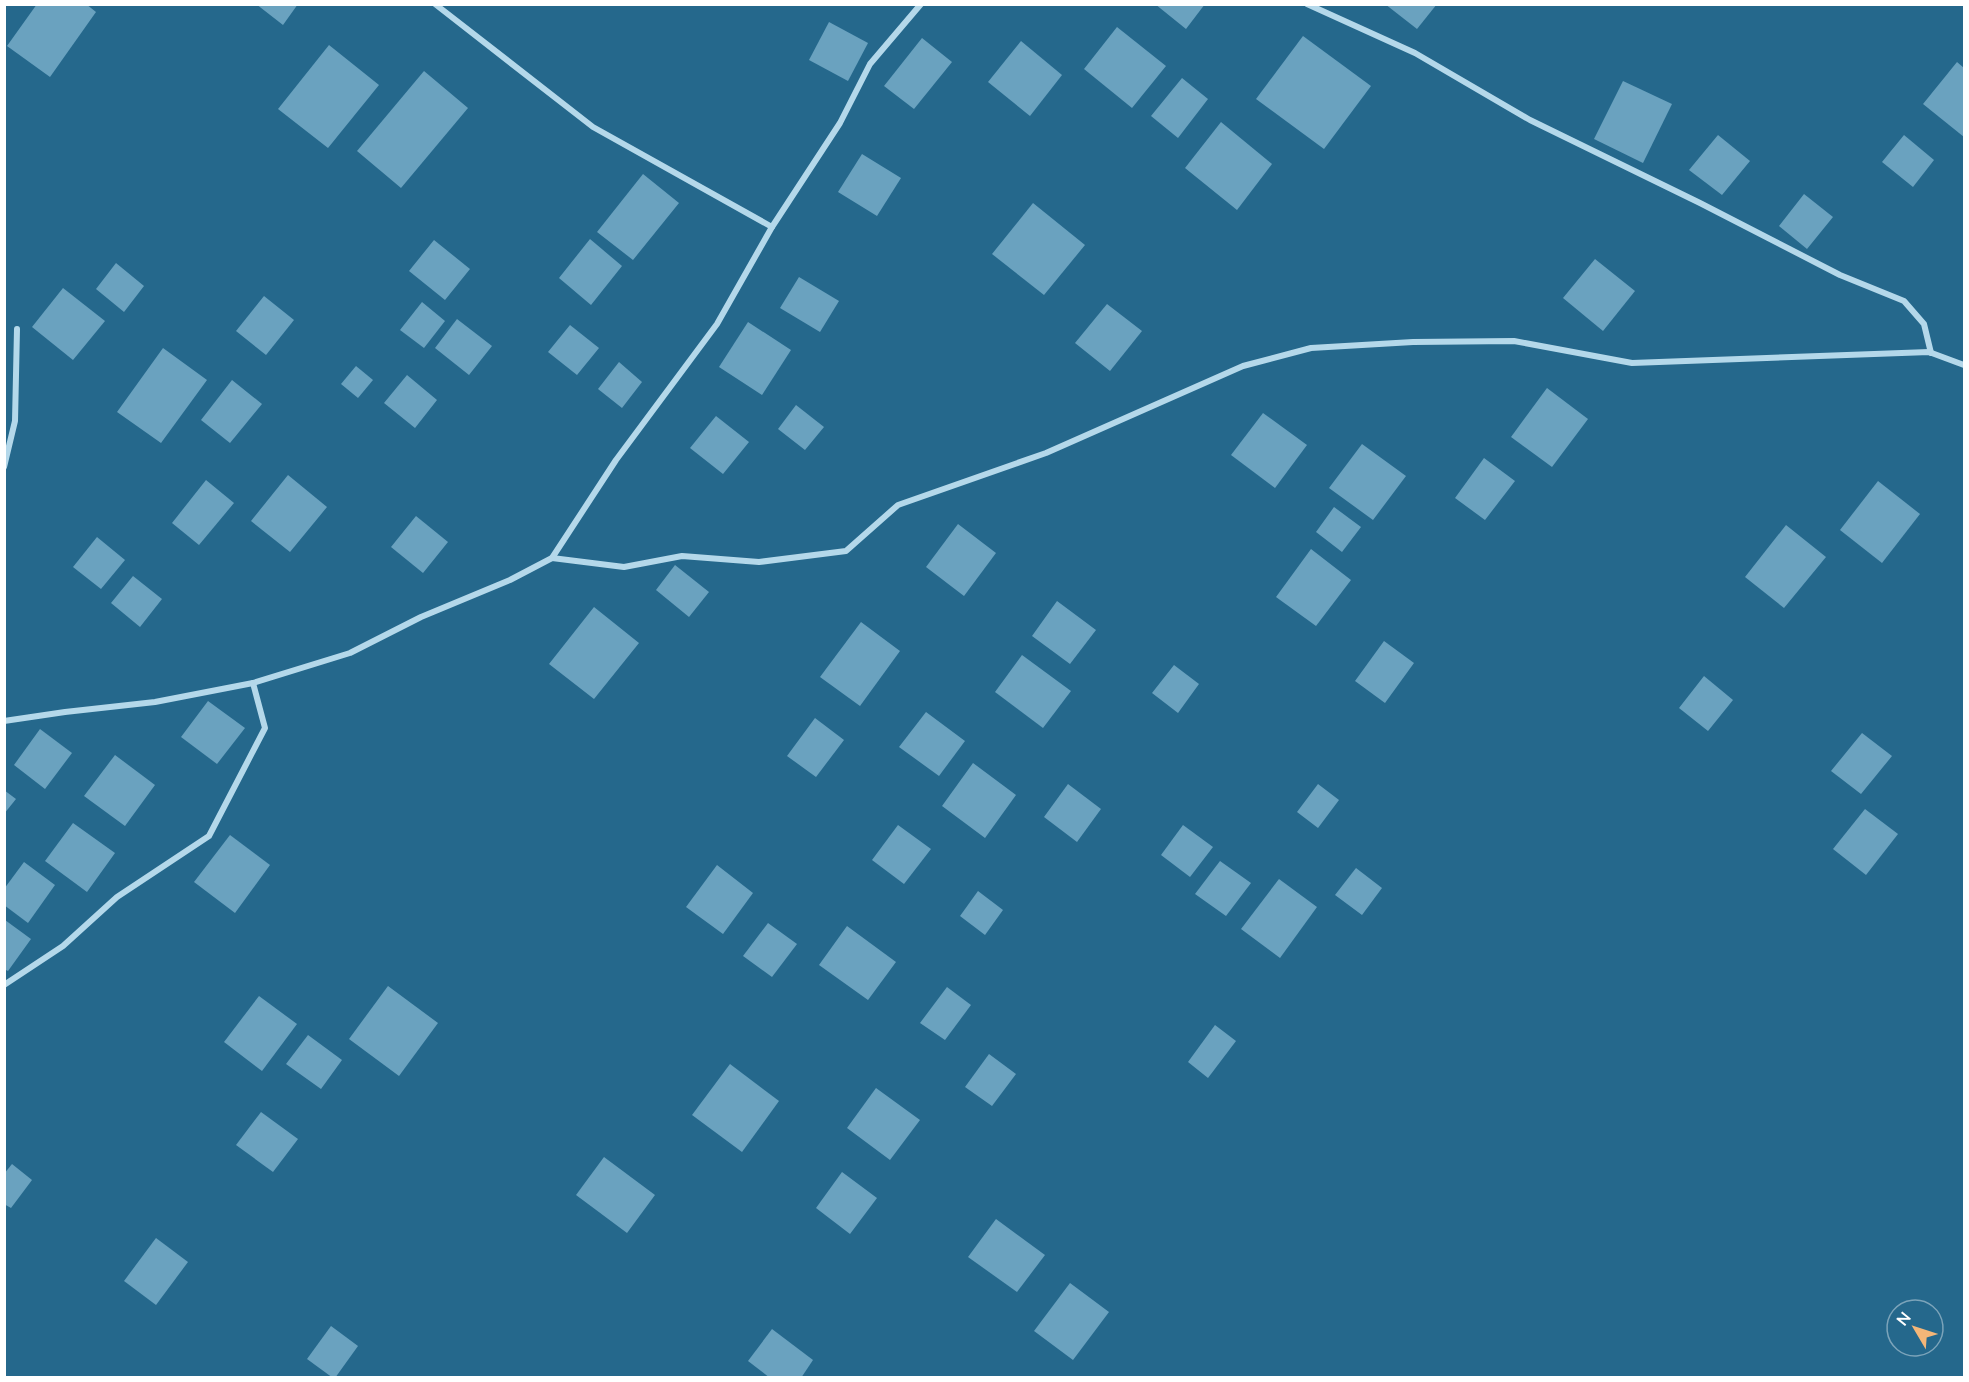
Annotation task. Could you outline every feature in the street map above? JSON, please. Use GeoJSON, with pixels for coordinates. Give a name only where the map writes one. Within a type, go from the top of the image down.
{"type":"FeatureCollection","features":[{"type":"Feature","properties":{"kind":"street"},"geometry":{"type":"LineString","coordinates":[[435,4],[593,127],[772,227]]}},
{"type":"Feature","properties":{"kind":"street"},"geometry":{"type":"LineString","coordinates":[[4,721],[155,702],[253,683],[350,653],[421,616],[510,580],[552,558],[616,460],[717,324],[772,227],[840,123],[870,64],[921,4]]}},
{"type":"Feature","properties":{"kind":"street"},"geometry":{"type":"LineString","coordinates":[[1307,4],[1415,53],[1530,120],[1840,275],[1904,301],[1923,324],[1931,353]]}},
{"type":"Feature","properties":{"kind":"street"},"geometry":{"type":"LineString","coordinates":[[4,467],[15,421],[16,328]]}},
{"type":"Feature","properties":{"kind":"street"},"geometry":{"type":"LineString","coordinates":[[552,558],[624,567],[682,556],[759,562],[846,551],[898,505],[1046,453],[1243,366],[1311,348],[1413,342],[1514,341],[1632,363],[1830,354],[1931,353],[1965,365]]}},
{"type":"Feature","properties":{"kind":"street"},"geometry":{"type":"LineString","coordinates":[[4,985],[63,946],[117,897],[209,837],[265,728],[253,683]]}},
{"type":"Feature","properties":{"kind":"building"},"geometry":{"type":"Polygon","coordinates":[[[37,4],[86,4],[96,12],[50,77],[7,46],[37,4]]]}},
{"type":"Feature","properties":{"kind":"building"},"geometry":{"type":"Polygon","coordinates":[[[256,4],[298,4],[283,25],[256,4]]]}},
{"type":"Feature","properties":{"kind":"building"},"geometry":{"type":"Polygon","coordinates":[[[1155,4],[1205,4],[1186,29],[1155,4]]]}},
{"type":"Feature","properties":{"kind":"building"},"geometry":{"type":"Polygon","coordinates":[[[1385,4],[1437,4],[1417,29],[1385,4]]]}},
{"type":"Feature","properties":{"kind":"building"},"geometry":{"type":"Polygon","coordinates":[[[829,22],[868,43],[848,81],[809,60],[829,22]]]}},
{"type":"Feature","properties":{"kind":"building"},"geometry":{"type":"Polygon","coordinates":[[[1117,27],[1166,66],[1132,108],[1084,69],[1117,27]]]}},
{"type":"Feature","properties":{"kind":"building"},"geometry":{"type":"Polygon","coordinates":[[[1303,36],[1371,86],[1324,149],[1256,99],[1303,36]]]}},
{"type":"Feature","properties":{"kind":"building"},"geometry":{"type":"Polygon","coordinates":[[[922,38],[952,62],[914,109],[884,86],[922,38]]]}},
{"type":"Feature","properties":{"kind":"building"},"geometry":{"type":"Polygon","coordinates":[[[1021,41],[1062,75],[1030,116],[988,82],[1021,41]]]}},
{"type":"Feature","properties":{"kind":"building"},"geometry":{"type":"Polygon","coordinates":[[[329,45],[379,85],[328,148],[278,109],[329,45]]]}},
{"type":"Feature","properties":{"kind":"building"},"geometry":{"type":"Polygon","coordinates":[[[1957,62],[1964,68],[1964,137],[1923,104],[1957,62]]]}},
{"type":"Feature","properties":{"kind":"building"},"geometry":{"type":"Polygon","coordinates":[[[424,71],[468,108],[401,188],[357,151],[424,71]]]}},
{"type":"Feature","properties":{"kind":"building"},"geometry":{"type":"Polygon","coordinates":[[[1182,78],[1208,99],[1178,138],[1151,116],[1182,78]]]}},
{"type":"Feature","properties":{"kind":"building"},"geometry":{"type":"Polygon","coordinates":[[[1623,81],[1672,104],[1643,163],[1594,139],[1623,81]]]}},
{"type":"Feature","properties":{"kind":"building"},"geometry":{"type":"Polygon","coordinates":[[[1221,122],[1272,164],[1237,210],[1185,168],[1221,122]]]}},
{"type":"Feature","properties":{"kind":"building"},"geometry":{"type":"Polygon","coordinates":[[[1718,135],[1750,161],[1722,195],[1689,170],[1718,135]]]}},
{"type":"Feature","properties":{"kind":"building"},"geometry":{"type":"Polygon","coordinates":[[[1904,135],[1934,160],[1913,187],[1882,162],[1904,135]]]}},
{"type":"Feature","properties":{"kind":"building"},"geometry":{"type":"Polygon","coordinates":[[[862,154],[901,178],[877,216],[838,192],[862,154]]]}},
{"type":"Feature","properties":{"kind":"building"},"geometry":{"type":"Polygon","coordinates":[[[643,174],[679,203],[633,260],[597,232],[643,174]]]}},
{"type":"Feature","properties":{"kind":"building"},"geometry":{"type":"Polygon","coordinates":[[[1804,194],[1833,217],[1807,249],[1779,226],[1804,194]]]}},
{"type":"Feature","properties":{"kind":"building"},"geometry":{"type":"Polygon","coordinates":[[[1033,203],[1085,245],[1044,295],[992,254],[1033,203]]]}},
{"type":"Feature","properties":{"kind":"building"},"geometry":{"type":"Polygon","coordinates":[[[590,239],[622,266],[591,305],[559,278],[590,239]]]}},
{"type":"Feature","properties":{"kind":"building"},"geometry":{"type":"Polygon","coordinates":[[[434,240],[470,269],[445,300],[409,271],[434,240]]]}},
{"type":"Feature","properties":{"kind":"building"},"geometry":{"type":"Polygon","coordinates":[[[1595,259],[1635,291],[1603,331],[1563,298],[1595,259]]]}},
{"type":"Feature","properties":{"kind":"building"},"geometry":{"type":"Polygon","coordinates":[[[116,263],[144,286],[124,312],[96,289],[116,263]]]}},
{"type":"Feature","properties":{"kind":"building"},"geometry":{"type":"Polygon","coordinates":[[[799,277],[839,301],[820,332],[780,308],[799,277]]]}},
{"type":"Feature","properties":{"kind":"building"},"geometry":{"type":"Polygon","coordinates":[[[63,288],[105,321],[73,360],[32,327],[63,288]]]}},
{"type":"Feature","properties":{"kind":"building"},"geometry":{"type":"Polygon","coordinates":[[[264,296],[294,320],[266,355],[236,331],[264,296]]]}},
{"type":"Feature","properties":{"kind":"building"},"geometry":{"type":"Polygon","coordinates":[[[422,302],[445,321],[424,348],[400,330],[422,302]]]}},
{"type":"Feature","properties":{"kind":"building"},"geometry":{"type":"Polygon","coordinates":[[[1107,304],[1142,331],[1110,371],[1075,343],[1107,304]]]}},
{"type":"Feature","properties":{"kind":"building"},"geometry":{"type":"Polygon","coordinates":[[[457,319],[492,346],[469,375],[435,348],[457,319]]]}},
{"type":"Feature","properties":{"kind":"building"},"geometry":{"type":"Polygon","coordinates":[[[748,322],[791,350],[762,395],[719,367],[748,322]]]}},
{"type":"Feature","properties":{"kind":"building"},"geometry":{"type":"Polygon","coordinates":[[[570,325],[599,348],[577,375],[548,352],[570,325]]]}},
{"type":"Feature","properties":{"kind":"building"},"geometry":{"type":"Polygon","coordinates":[[[163,348],[207,380],[161,443],[117,412],[163,348]]]}},
{"type":"Feature","properties":{"kind":"building"},"geometry":{"type":"Polygon","coordinates":[[[619,362],[642,382],[622,408],[598,389],[619,362]]]}},
{"type":"Feature","properties":{"kind":"building"},"geometry":{"type":"Polygon","coordinates":[[[356,366],[373,380],[358,398],[341,384],[356,366]]]}},
{"type":"Feature","properties":{"kind":"building"},"geometry":{"type":"Polygon","coordinates":[[[407,375],[437,400],[415,428],[384,403],[407,375]]]}},
{"type":"Feature","properties":{"kind":"building"},"geometry":{"type":"Polygon","coordinates":[[[232,380],[262,404],[230,443],[201,420],[232,380]]]}},
{"type":"Feature","properties":{"kind":"building"},"geometry":{"type":"Polygon","coordinates":[[[1547,388],[1588,419],[1552,467],[1511,437],[1547,388]]]}},
{"type":"Feature","properties":{"kind":"building"},"geometry":{"type":"Polygon","coordinates":[[[796,405],[824,427],[805,450],[778,429],[796,405]]]}},
{"type":"Feature","properties":{"kind":"building"},"geometry":{"type":"Polygon","coordinates":[[[1263,413],[1307,445],[1275,488],[1231,455],[1263,413]]]}},
{"type":"Feature","properties":{"kind":"building"},"geometry":{"type":"Polygon","coordinates":[[[716,416],[749,442],[723,474],[690,448],[716,416]]]}},
{"type":"Feature","properties":{"kind":"building"},"geometry":{"type":"Polygon","coordinates":[[[1362,444],[1406,476],[1373,520],[1329,488],[1362,444]]]}},
{"type":"Feature","properties":{"kind":"building"},"geometry":{"type":"Polygon","coordinates":[[[1484,458],[1515,481],[1485,520],[1455,498],[1484,458]]]}},
{"type":"Feature","properties":{"kind":"building"},"geometry":{"type":"Polygon","coordinates":[[[288,475],[327,507],[290,552],[251,521],[288,475]]]}},
{"type":"Feature","properties":{"kind":"building"},"geometry":{"type":"Polygon","coordinates":[[[206,480],[234,503],[199,545],[172,523],[206,480]]]}},
{"type":"Feature","properties":{"kind":"building"},"geometry":{"type":"Polygon","coordinates":[[[1878,481],[1920,514],[1882,563],[1840,530],[1878,481]]]}},
{"type":"Feature","properties":{"kind":"building"},"geometry":{"type":"Polygon","coordinates":[[[1334,507],[1361,527],[1342,552],[1316,532],[1334,507]]]}},
{"type":"Feature","properties":{"kind":"building"},"geometry":{"type":"Polygon","coordinates":[[[416,516],[448,542],[423,573],[391,547],[416,516]]]}},
{"type":"Feature","properties":{"kind":"building"},"geometry":{"type":"Polygon","coordinates":[[[958,524],[996,553],[964,596],[926,567],[958,524]]]}},
{"type":"Feature","properties":{"kind":"building"},"geometry":{"type":"Polygon","coordinates":[[[1786,525],[1826,557],[1784,608],[1745,577],[1786,525]]]}},
{"type":"Feature","properties":{"kind":"building"},"geometry":{"type":"Polygon","coordinates":[[[97,537],[125,560],[101,589],[73,567],[97,537]]]}},
{"type":"Feature","properties":{"kind":"building"},"geometry":{"type":"Polygon","coordinates":[[[1311,549],[1351,580],[1316,626],[1276,597],[1311,549]]]}},
{"type":"Feature","properties":{"kind":"building"},"geometry":{"type":"Polygon","coordinates":[[[675,565],[709,592],[689,617],[656,590],[675,565]]]}},
{"type":"Feature","properties":{"kind":"building"},"geometry":{"type":"Polygon","coordinates":[[[133,576],[162,599],[140,627],[111,603],[133,576]]]}},
{"type":"Feature","properties":{"kind":"building"},"geometry":{"type":"Polygon","coordinates":[[[1057,601],[1096,630],[1070,664],[1032,636],[1057,601]]]}},
{"type":"Feature","properties":{"kind":"building"},"geometry":{"type":"Polygon","coordinates":[[[594,607],[639,643],[594,699],[549,664],[594,607]]]}},
{"type":"Feature","properties":{"kind":"building"},"geometry":{"type":"Polygon","coordinates":[[[861,622],[900,651],[860,706],[820,677],[861,622]]]}},
{"type":"Feature","properties":{"kind":"building"},"geometry":{"type":"Polygon","coordinates":[[[1384,641],[1414,663],[1385,703],[1355,681],[1384,641]]]}},
{"type":"Feature","properties":{"kind":"building"},"geometry":{"type":"Polygon","coordinates":[[[1022,655],[1071,691],[1043,728],[995,692],[1022,655]]]}},
{"type":"Feature","properties":{"kind":"building"},"geometry":{"type":"Polygon","coordinates":[[[1174,665],[1199,684],[1178,713],[1152,693],[1174,665]]]}},
{"type":"Feature","properties":{"kind":"building"},"geometry":{"type":"Polygon","coordinates":[[[1704,676],[1733,700],[1708,731],[1679,708],[1704,676]]]}},
{"type":"Feature","properties":{"kind":"building"},"geometry":{"type":"Polygon","coordinates":[[[208,701],[245,728],[217,764],[181,737],[208,701]]]}},
{"type":"Feature","properties":{"kind":"building"},"geometry":{"type":"Polygon","coordinates":[[[926,712],[965,741],[939,776],[899,747],[926,712]]]}},
{"type":"Feature","properties":{"kind":"building"},"geometry":{"type":"Polygon","coordinates":[[[815,718],[844,740],[816,777],[787,756],[815,718]]]}},
{"type":"Feature","properties":{"kind":"building"},"geometry":{"type":"Polygon","coordinates":[[[40,729],[72,753],[45,789],[14,765],[40,729]]]}},
{"type":"Feature","properties":{"kind":"building"},"geometry":{"type":"Polygon","coordinates":[[[1862,733],[1892,756],[1861,794],[1831,771],[1862,733]]]}},
{"type":"Feature","properties":{"kind":"building"},"geometry":{"type":"Polygon","coordinates":[[[115,755],[155,785],[125,826],[84,796],[115,755]]]}},
{"type":"Feature","properties":{"kind":"building"},"geometry":{"type":"Polygon","coordinates":[[[973,763],[1016,795],[985,838],[942,806],[973,763]]]}},
{"type":"Feature","properties":{"kind":"building"},"geometry":{"type":"Polygon","coordinates":[[[1068,784],[1101,809],[1077,842],[1044,817],[1068,784]]]}},
{"type":"Feature","properties":{"kind":"building"},"geometry":{"type":"Polygon","coordinates":[[[1318,784],[1339,800],[1318,828],[1297,812],[1318,784]]]}},
{"type":"Feature","properties":{"kind":"building"},"geometry":{"type":"Polygon","coordinates":[[[4,790],[16,799],[4,814],[4,790]]]}},
{"type":"Feature","properties":{"kind":"building"},"geometry":{"type":"Polygon","coordinates":[[[1865,809],[1898,834],[1866,875],[1833,849],[1865,809]]]}},
{"type":"Feature","properties":{"kind":"building"},"geometry":{"type":"Polygon","coordinates":[[[73,823],[115,853],[87,892],[45,861],[73,823]]]}},
{"type":"Feature","properties":{"kind":"building"},"geometry":{"type":"Polygon","coordinates":[[[898,825],[931,849],[904,884],[872,860],[898,825]]]}},
{"type":"Feature","properties":{"kind":"building"},"geometry":{"type":"Polygon","coordinates":[[[1183,825],[1213,847],[1190,877],[1161,855],[1183,825]]]}},
{"type":"Feature","properties":{"kind":"building"},"geometry":{"type":"Polygon","coordinates":[[[230,835],[270,865],[235,913],[194,882],[230,835]]]}},
{"type":"Feature","properties":{"kind":"building"},"geometry":{"type":"Polygon","coordinates":[[[1220,861],[1251,883],[1226,916],[1195,894],[1220,861]]]}},
{"type":"Feature","properties":{"kind":"building"},"geometry":{"type":"Polygon","coordinates":[[[24,862],[55,885],[28,923],[4,905],[4,889],[24,862]]]}},
{"type":"Feature","properties":{"kind":"building"},"geometry":{"type":"Polygon","coordinates":[[[717,865],[753,893],[723,934],[686,907],[717,865]]]}},
{"type":"Feature","properties":{"kind":"building"},"geometry":{"type":"Polygon","coordinates":[[[1356,868],[1382,888],[1362,915],[1335,895],[1356,868]]]}},
{"type":"Feature","properties":{"kind":"building"},"geometry":{"type":"Polygon","coordinates":[[[1279,879],[1317,907],[1280,958],[1241,929],[1279,879]]]}},
{"type":"Feature","properties":{"kind":"building"},"geometry":{"type":"Polygon","coordinates":[[[978,891],[1003,910],[985,935],[960,916],[978,891]]]}},
{"type":"Feature","properties":{"kind":"building"},"geometry":{"type":"Polygon","coordinates":[[[5,920],[31,939],[8,971],[4,969],[5,920]]]}},
{"type":"Feature","properties":{"kind":"building"},"geometry":{"type":"Polygon","coordinates":[[[768,923],[797,944],[772,977],[743,956],[768,923]]]}},
{"type":"Feature","properties":{"kind":"building"},"geometry":{"type":"Polygon","coordinates":[[[847,926],[896,962],[868,1000],[819,965],[847,926]]]}},
{"type":"Feature","properties":{"kind":"building"},"geometry":{"type":"Polygon","coordinates":[[[388,986],[438,1023],[399,1076],[349,1039],[388,986]]]}},
{"type":"Feature","properties":{"kind":"building"},"geometry":{"type":"Polygon","coordinates":[[[947,987],[971,1005],[945,1040],[920,1023],[947,987]]]}},
{"type":"Feature","properties":{"kind":"building"},"geometry":{"type":"Polygon","coordinates":[[[259,996],[297,1024],[262,1071],[224,1042],[259,996]]]}},
{"type":"Feature","properties":{"kind":"building"},"geometry":{"type":"Polygon","coordinates":[[[1215,1025],[1236,1041],[1208,1078],[1188,1062],[1215,1025]]]}},
{"type":"Feature","properties":{"kind":"building"},"geometry":{"type":"Polygon","coordinates":[[[308,1035],[342,1060],[321,1089],[286,1064],[308,1035]]]}},
{"type":"Feature","properties":{"kind":"building"},"geometry":{"type":"Polygon","coordinates":[[[989,1054],[1016,1074],[992,1106],[965,1087],[989,1054]]]}},
{"type":"Feature","properties":{"kind":"building"},"geometry":{"type":"Polygon","coordinates":[[[730,1064],[779,1101],[742,1152],[692,1115],[730,1064]]]}},
{"type":"Feature","properties":{"kind":"building"},"geometry":{"type":"Polygon","coordinates":[[[876,1088],[920,1120],[890,1160],[847,1128],[876,1088]]]}},
{"type":"Feature","properties":{"kind":"building"},"geometry":{"type":"Polygon","coordinates":[[[261,1112],[298,1139],[273,1172],[236,1145],[261,1112]]]}},
{"type":"Feature","properties":{"kind":"building"},"geometry":{"type":"Polygon","coordinates":[[[604,1157],[655,1195],[627,1233],[576,1195],[604,1157]]]}},
{"type":"Feature","properties":{"kind":"building"},"geometry":{"type":"Polygon","coordinates":[[[12,1164],[32,1180],[11,1208],[4,1204],[4,1174],[12,1164]]]}},
{"type":"Feature","properties":{"kind":"building"},"geometry":{"type":"Polygon","coordinates":[[[842,1172],[877,1198],[850,1234],[816,1208],[842,1172]]]}},
{"type":"Feature","properties":{"kind":"building"},"geometry":{"type":"Polygon","coordinates":[[[996,1219],[1045,1255],[1017,1292],[968,1257],[996,1219]]]}},
{"type":"Feature","properties":{"kind":"building"},"geometry":{"type":"Polygon","coordinates":[[[156,1238],[188,1262],[156,1305],[124,1281],[156,1238]]]}},
{"type":"Feature","properties":{"kind":"building"},"geometry":{"type":"Polygon","coordinates":[[[1070,1283],[1109,1312],[1073,1360],[1034,1331],[1070,1283]]]}},
{"type":"Feature","properties":{"kind":"building"},"geometry":{"type":"Polygon","coordinates":[[[331,1326],[358,1346],[335,1378],[307,1359],[331,1326]]]}},
{"type":"Feature","properties":{"kind":"building"},"geometry":{"type":"Polygon","coordinates":[[[772,1329],[813,1360],[801,1378],[770,1378],[748,1361],[772,1329]]]}}]}
